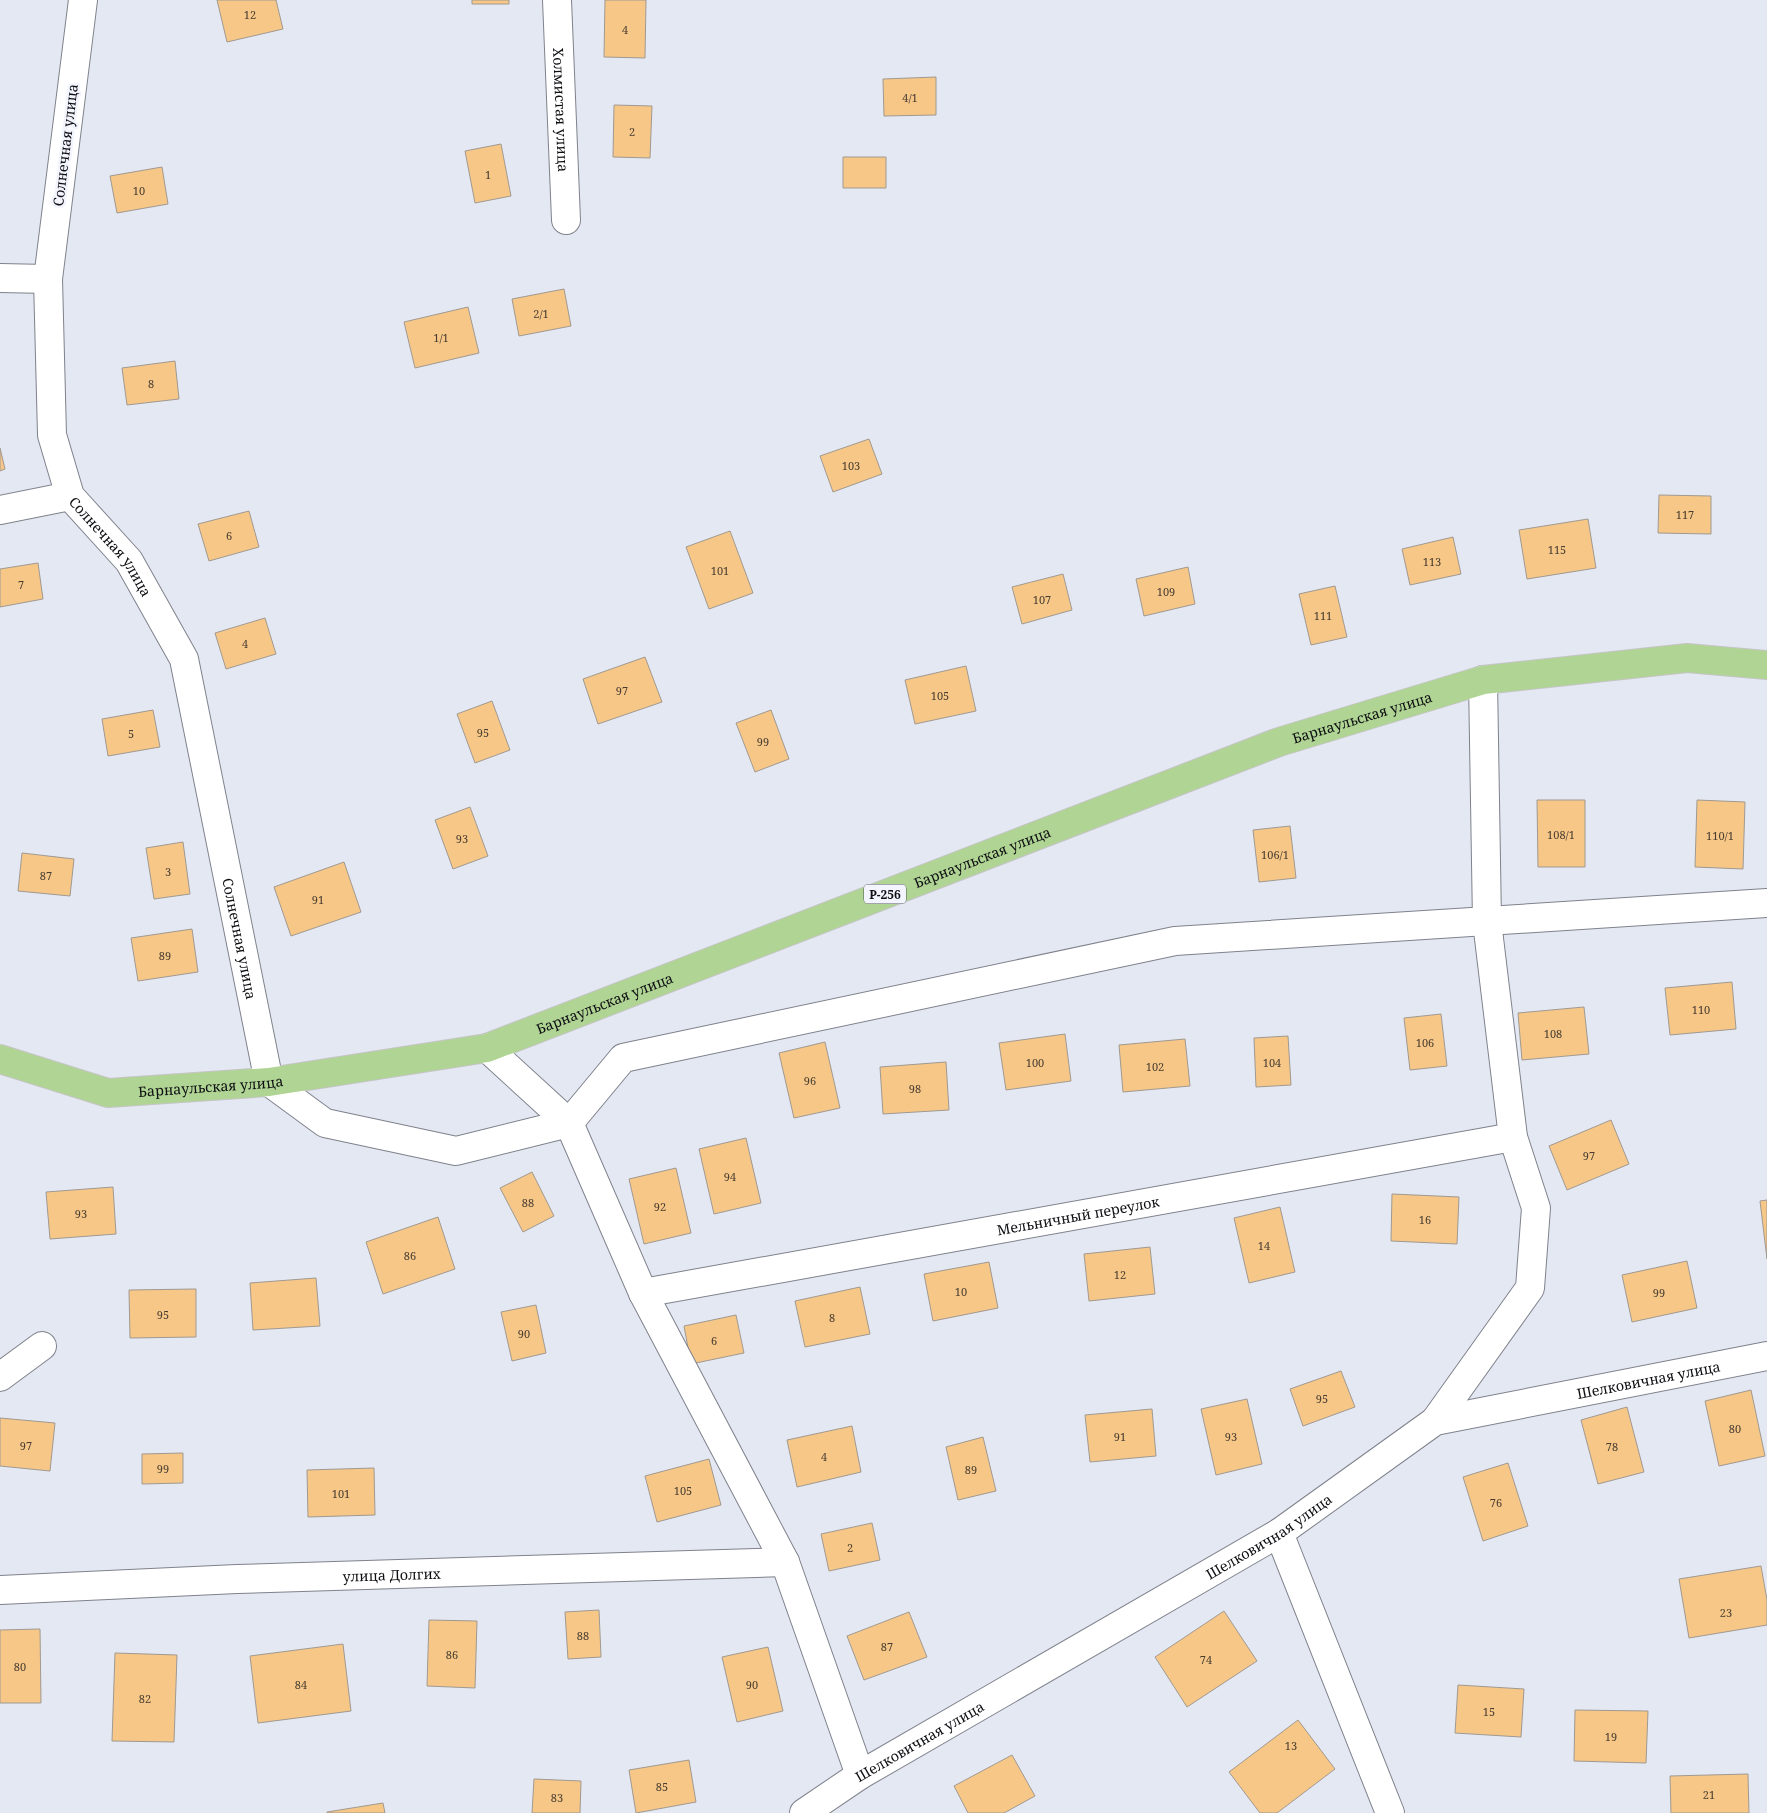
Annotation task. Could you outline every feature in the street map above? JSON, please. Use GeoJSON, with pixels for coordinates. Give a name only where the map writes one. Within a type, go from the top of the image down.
{"type":"FeatureCollection","features":[{"type":"Feature","properties":{"kind":"main road","name":"Барнаульская улица"},"geometry":{"type":"LineString","coordinates":[[0,1059],[108,1093],[269,1082],[487,1048],[1279,742],[1483,680],[1687,658],[1767,665]]}},
{"type":"Feature","properties":{"kind":"street","name":"Солнечная улица"},"geometry":{"type":"LineString","coordinates":[[83,0],[48,279],[52,436],[70,496],[129,561],[184,659],[269,1082]]}},
{"type":"Feature","properties":{"kind":"street","name":"Холмистая улица"},"geometry":{"type":"LineString","coordinates":[[557,0],[566,220]]}},
{"type":"Feature","properties":{"kind":"street"},"geometry":{"type":"LineString","coordinates":[[0,278],[48,279]]}},
{"type":"Feature","properties":{"kind":"street"},"geometry":{"type":"LineString","coordinates":[[0,510],[70,496]]}},
{"type":"Feature","properties":{"kind":"street"},"geometry":{"type":"LineString","coordinates":[[1435,1421],[1530,1288],[1536,1208],[1513,1137],[1488,922],[1483,680]]}},
{"type":"Feature","properties":{"kind":"street"},"geometry":{"type":"LineString","coordinates":[[269,1082],[325,1123],[456,1151],[569,1122],[623,1058],[1174,941],[1767,904]]}},
{"type":"Feature","properties":{"kind":"street"},"geometry":{"type":"LineString","coordinates":[[487,1048],[569,1122],[643,1292],[785,1562],[860,1775]]}},
{"type":"Feature","properties":{"kind":"street","name":"Мельничный переулок"},"geometry":{"type":"LineString","coordinates":[[643,1292],[1513,1137]]}},
{"type":"Feature","properties":{"kind":"street"},"geometry":{"type":"LineString","coordinates":[[0,1377],[42,1346]]}},
{"type":"Feature","properties":{"kind":"street","name":"Шелковичная улица"},"geometry":{"type":"LineString","coordinates":[[804,1813],[860,1775],[1279,1533],[1435,1421],[1767,1356]]}},
{"type":"Feature","properties":{"kind":"street"},"geometry":{"type":"LineString","coordinates":[[1279,1533],[1390,1813]]}},
{"type":"Feature","properties":{"kind":"street","name":"улица Долгих"},"geometry":{"type":"LineString","coordinates":[[0,1590],[247,1579],[785,1562]]}},
{"type":"Feature","properties":{"kind":"building"},"geometry":{"type":"Polygon","coordinates":[[[217,0],[276,0],[283,29],[227,42],[217,0]]]}},
{"type":"Feature","properties":{"kind":"building"},"geometry":{"type":"Polygon","coordinates":[[[472,0],[509,0],[509,4],[472,4],[472,0]]]}},
{"type":"Feature","properties":{"kind":"building"},"geometry":{"type":"Polygon","coordinates":[[[605,0],[646,0],[645,58],[604,57],[605,0]]]}},
{"type":"Feature","properties":{"kind":"building"},"geometry":{"type":"Polygon","coordinates":[[[936,77],[936,115],[884,116],[883,79],[936,77]]]}},
{"type":"Feature","properties":{"kind":"building"},"geometry":{"type":"Polygon","coordinates":[[[614,105],[652,106],[650,158],[613,157],[614,105]]]}},
{"type":"Feature","properties":{"kind":"building"},"geometry":{"type":"Polygon","coordinates":[[[501,144],[511,196],[475,203],[465,151],[501,144]]]}},
{"type":"Feature","properties":{"kind":"building"},"geometry":{"type":"Polygon","coordinates":[[[843,157],[886,157],[886,188],[843,188],[843,157]]]}},
{"type":"Feature","properties":{"kind":"building"},"geometry":{"type":"Polygon","coordinates":[[[162,167],[168,204],[117,213],[110,176],[162,167]]]}},
{"type":"Feature","properties":{"kind":"building"},"geometry":{"type":"Polygon","coordinates":[[[564,289],[571,326],[519,336],[512,299],[564,289]]]}},
{"type":"Feature","properties":{"kind":"building"},"geometry":{"type":"Polygon","coordinates":[[[468,307],[479,353],[415,368],[404,322],[468,307]]]}},
{"type":"Feature","properties":{"kind":"building"},"geometry":{"type":"Polygon","coordinates":[[[175,361],[179,399],[127,405],[122,368],[175,361]]]}},
{"type":"Feature","properties":{"kind":"building"},"geometry":{"type":"Polygon","coordinates":[[[869,439],[882,474],[833,492],[820,456],[869,439]]]}},
{"type":"Feature","properties":{"kind":"building"},"geometry":{"type":"Polygon","coordinates":[[[0,448],[5,469],[0,471],[0,448]]]}},
{"type":"Feature","properties":{"kind":"building"},"geometry":{"type":"Polygon","coordinates":[[[1659,495],[1711,496],[1711,534],[1658,533],[1659,495]]]}},
{"type":"Feature","properties":{"kind":"building"},"geometry":{"type":"Polygon","coordinates":[[[249,511],[259,547],[209,561],[198,524],[249,511]]]}},
{"type":"Feature","properties":{"kind":"building"},"geometry":{"type":"Polygon","coordinates":[[[1588,519],[1596,568],[1527,579],[1519,530],[1588,519]]]}},
{"type":"Feature","properties":{"kind":"building"},"geometry":{"type":"Polygon","coordinates":[[[730,531],[753,593],[709,609],[686,547],[730,531]]]}},
{"type":"Feature","properties":{"kind":"building"},"geometry":{"type":"Polygon","coordinates":[[[1453,537],[1461,574],[1410,585],[1402,549],[1453,537]]]}},
{"type":"Feature","properties":{"kind":"building"},"geometry":{"type":"Polygon","coordinates":[[[38,563],[43,599],[0,607],[0,569],[38,563]]]}},
{"type":"Feature","properties":{"kind":"building"},"geometry":{"type":"Polygon","coordinates":[[[1188,567],[1195,604],[1144,616],[1136,579],[1188,567]]]}},
{"type":"Feature","properties":{"kind":"building"},"geometry":{"type":"Polygon","coordinates":[[[1063,574],[1072,610],[1022,624],[1012,587],[1063,574]]]}},
{"type":"Feature","properties":{"kind":"building"},"geometry":{"type":"Polygon","coordinates":[[[1335,586],[1347,637],[1311,645],[1299,594],[1335,586]]]}},
{"type":"Feature","properties":{"kind":"building"},"geometry":{"type":"Polygon","coordinates":[[[265,618],[276,654],[226,669],[215,633],[265,618]]]}},
{"type":"Feature","properties":{"kind":"building"},"geometry":{"type":"Polygon","coordinates":[[[645,657],[662,702],[598,724],[583,679],[645,657]]]}},
{"type":"Feature","properties":{"kind":"building"},"geometry":{"type":"Polygon","coordinates":[[[966,666],[976,711],[915,724],[905,680],[966,666]]]}},
{"type":"Feature","properties":{"kind":"building"},"geometry":{"type":"Polygon","coordinates":[[[492,701],[510,750],[475,763],[457,714],[492,701]]]}},
{"type":"Feature","properties":{"kind":"building"},"geometry":{"type":"Polygon","coordinates":[[[153,710],[160,747],[108,756],[102,719],[153,710]]]}},
{"type":"Feature","properties":{"kind":"building"},"geometry":{"type":"Polygon","coordinates":[[[771,710],[789,759],[755,772],[736,723],[771,710]]]}},
{"type":"Feature","properties":{"kind":"building"},"geometry":{"type":"Polygon","coordinates":[[[1537,800],[1585,800],[1585,867],[1538,867],[1537,800]]]}},
{"type":"Feature","properties":{"kind":"building"},"geometry":{"type":"Polygon","coordinates":[[[1697,800],[1745,802],[1743,869],[1695,867],[1697,800]]]}},
{"type":"Feature","properties":{"kind":"building"},"geometry":{"type":"Polygon","coordinates":[[[470,807],[488,856],[453,869],[435,820],[470,807]]]}},
{"type":"Feature","properties":{"kind":"building"},"geometry":{"type":"Polygon","coordinates":[[[1290,826],[1296,878],[1259,882],[1253,830],[1290,826]]]}},
{"type":"Feature","properties":{"kind":"building"},"geometry":{"type":"Polygon","coordinates":[[[183,842],[190,894],[154,899],[146,848],[183,842]]]}},
{"type":"Feature","properties":{"kind":"building"},"geometry":{"type":"Polygon","coordinates":[[[22,853],[74,859],[70,896],[18,891],[22,853]]]}},
{"type":"Feature","properties":{"kind":"building"},"geometry":{"type":"Polygon","coordinates":[[[344,862],[361,912],[291,936],[274,887],[344,862]]]}},
{"type":"Feature","properties":{"kind":"building"},"geometry":{"type":"Polygon","coordinates":[[[192,929],[198,972],[138,981],[131,938],[192,929]]]}},
{"type":"Feature","properties":{"kind":"building"},"geometry":{"type":"Polygon","coordinates":[[[1732,982],[1736,1029],[1670,1035],[1665,988],[1732,982]]]}},
{"type":"Feature","properties":{"kind":"building"},"geometry":{"type":"Polygon","coordinates":[[[1584,1007],[1589,1054],[1522,1060],[1518,1013],[1584,1007]]]}},
{"type":"Feature","properties":{"kind":"building"},"geometry":{"type":"Polygon","coordinates":[[[1441,1014],[1447,1066],[1410,1070],[1404,1018],[1441,1014]]]}},
{"type":"Feature","properties":{"kind":"building"},"geometry":{"type":"Polygon","coordinates":[[[1065,1034],[1071,1081],[1006,1090],[999,1043],[1065,1034]]]}},
{"type":"Feature","properties":{"kind":"building"},"geometry":{"type":"Polygon","coordinates":[[[1288,1036],[1291,1085],[1256,1087],[1254,1038],[1288,1036]]]}},
{"type":"Feature","properties":{"kind":"building"},"geometry":{"type":"Polygon","coordinates":[[[1185,1039],[1190,1086],[1123,1092],[1119,1045],[1185,1039]]]}},
{"type":"Feature","properties":{"kind":"building"},"geometry":{"type":"Polygon","coordinates":[[[825,1042],[840,1108],[794,1118],[779,1053],[825,1042]]]}},
{"type":"Feature","properties":{"kind":"building"},"geometry":{"type":"Polygon","coordinates":[[[946,1062],[949,1110],[883,1114],[880,1067],[946,1062]]]}},
{"type":"Feature","properties":{"kind":"building"},"geometry":{"type":"Polygon","coordinates":[[[1611,1120],[1629,1164],[1567,1190],[1549,1146],[1611,1120]]]}},
{"type":"Feature","properties":{"kind":"building"},"geometry":{"type":"Polygon","coordinates":[[[746,1138],[761,1203],[714,1214],[699,1149],[746,1138]]]}},
{"type":"Feature","properties":{"kind":"building"},"geometry":{"type":"Polygon","coordinates":[[[676,1168],[691,1233],[644,1244],[629,1179],[676,1168]]]}},
{"type":"Feature","properties":{"kind":"building"},"geometry":{"type":"Polygon","coordinates":[[[532,1172],[554,1216],[523,1232],[500,1188],[532,1172]]]}},
{"type":"Feature","properties":{"kind":"building"},"geometry":{"type":"Polygon","coordinates":[[[113,1187],[116,1234],[50,1239],[46,1192],[113,1187]]]}},
{"type":"Feature","properties":{"kind":"building"},"geometry":{"type":"Polygon","coordinates":[[[1392,1194],[1459,1197],[1457,1244],[1391,1241],[1392,1194]]]}},
{"type":"Feature","properties":{"kind":"building"},"geometry":{"type":"Polygon","coordinates":[[[1767,1200],[1767,1259],[1760,1201],[1767,1200]]]}},
{"type":"Feature","properties":{"kind":"building"},"geometry":{"type":"Polygon","coordinates":[[[1280,1207],[1295,1272],[1249,1283],[1234,1218],[1280,1207]]]}},
{"type":"Feature","properties":{"kind":"building"},"geometry":{"type":"Polygon","coordinates":[[[438,1217],[455,1269],[383,1294],[366,1242],[438,1217]]]}},
{"type":"Feature","properties":{"kind":"building"},"geometry":{"type":"Polygon","coordinates":[[[1150,1247],[1155,1294],[1089,1301],[1084,1254],[1150,1247]]]}},
{"type":"Feature","properties":{"kind":"building"},"geometry":{"type":"Polygon","coordinates":[[[1687,1261],[1697,1308],[1632,1322],[1622,1275],[1687,1261]]]}},
{"type":"Feature","properties":{"kind":"building"},"geometry":{"type":"Polygon","coordinates":[[[989,1262],[998,1308],[933,1321],[924,1274],[989,1262]]]}},
{"type":"Feature","properties":{"kind":"building"},"geometry":{"type":"Polygon","coordinates":[[[316,1278],[320,1326],[253,1330],[250,1283],[316,1278]]]}},
{"type":"Feature","properties":{"kind":"building"},"geometry":{"type":"Polygon","coordinates":[[[860,1287],[870,1334],[805,1347],[795,1301],[860,1287]]]}},
{"type":"Feature","properties":{"kind":"building"},"geometry":{"type":"Polygon","coordinates":[[[196,1289],[196,1337],[130,1338],[129,1290],[196,1289]]]}},
{"type":"Feature","properties":{"kind":"building"},"geometry":{"type":"Polygon","coordinates":[[[536,1305],[546,1353],[512,1361],[501,1312],[536,1305]]]}},
{"type":"Feature","properties":{"kind":"building"},"geometry":{"type":"Polygon","coordinates":[[[736,1315],[744,1353],[691,1364],[684,1326],[736,1315]]]}},
{"type":"Feature","properties":{"kind":"building"},"geometry":{"type":"Polygon","coordinates":[[[1341,1371],[1355,1407],[1303,1426],[1290,1389],[1341,1371]]]}},
{"type":"Feature","properties":{"kind":"building"},"geometry":{"type":"Polygon","coordinates":[[[1751,1390],[1765,1456],[1719,1466],[1705,1401],[1751,1390]]]}},
{"type":"Feature","properties":{"kind":"building"},"geometry":{"type":"Polygon","coordinates":[[[1247,1399],[1262,1464],[1216,1475],[1201,1409],[1247,1399]]]}},
{"type":"Feature","properties":{"kind":"building"},"geometry":{"type":"Polygon","coordinates":[[[1627,1407],[1644,1472],[1598,1484],[1581,1420],[1627,1407]]]}},
{"type":"Feature","properties":{"kind":"building"},"geometry":{"type":"Polygon","coordinates":[[[1152,1409],[1156,1456],[1090,1462],[1085,1415],[1152,1409]]]}},
{"type":"Feature","properties":{"kind":"building"},"geometry":{"type":"Polygon","coordinates":[[[0,1418],[55,1423],[50,1471],[0,1466],[0,1418]]]}},
{"type":"Feature","properties":{"kind":"building"},"geometry":{"type":"Polygon","coordinates":[[[852,1426],[861,1472],[797,1487],[787,1440],[852,1426]]]}},
{"type":"Feature","properties":{"kind":"building"},"geometry":{"type":"Polygon","coordinates":[[[983,1437],[996,1491],[958,1500],[946,1447],[983,1437]]]}},
{"type":"Feature","properties":{"kind":"building"},"geometry":{"type":"Polygon","coordinates":[[[183,1453],[183,1483],[142,1484],[142,1454],[183,1453]]]}},
{"type":"Feature","properties":{"kind":"building"},"geometry":{"type":"Polygon","coordinates":[[[709,1459],[721,1505],[657,1522],[645,1476],[709,1459]]]}},
{"type":"Feature","properties":{"kind":"building"},"geometry":{"type":"Polygon","coordinates":[[[1508,1463],[1528,1526],[1483,1541],[1463,1477],[1508,1463]]]}},
{"type":"Feature","properties":{"kind":"building"},"geometry":{"type":"Polygon","coordinates":[[[374,1468],[375,1515],[308,1517],[307,1470],[374,1468]]]}},
{"type":"Feature","properties":{"kind":"building"},"geometry":{"type":"Polygon","coordinates":[[[872,1523],[880,1560],[829,1571],[821,1534],[872,1523]]]}},
{"type":"Feature","properties":{"kind":"building"},"geometry":{"type":"Polygon","coordinates":[[[1761,1566],[1767,1600],[1767,1625],[1689,1638],[1679,1579],[1761,1566]]]}},
{"type":"Feature","properties":{"kind":"building"},"geometry":{"type":"Polygon","coordinates":[[[599,1610],[601,1657],[568,1659],[565,1612],[599,1610]]]}},
{"type":"Feature","properties":{"kind":"building"},"geometry":{"type":"Polygon","coordinates":[[[1224,1611],[1257,1661],[1187,1707],[1155,1657],[1224,1611]]]}},
{"type":"Feature","properties":{"kind":"building"},"geometry":{"type":"Polygon","coordinates":[[[909,1612],[927,1657],[864,1680],[847,1636],[909,1612]]]}},
{"type":"Feature","properties":{"kind":"building"},"geometry":{"type":"Polygon","coordinates":[[[429,1620],[477,1621],[475,1688],[427,1686],[429,1620]]]}},
{"type":"Feature","properties":{"kind":"building"},"geometry":{"type":"Polygon","coordinates":[[[40,1629],[41,1703],[0,1703],[0,1630],[40,1629]]]}},
{"type":"Feature","properties":{"kind":"building"},"geometry":{"type":"Polygon","coordinates":[[[343,1644],[351,1711],[258,1723],[250,1656],[343,1644]]]}},
{"type":"Feature","properties":{"kind":"building"},"geometry":{"type":"Polygon","coordinates":[[[768,1647],[783,1711],[737,1722],[722,1657],[768,1647]]]}},
{"type":"Feature","properties":{"kind":"building"},"geometry":{"type":"Polygon","coordinates":[[[115,1653],[177,1655],[174,1742],[112,1741],[115,1653]]]}},
{"type":"Feature","properties":{"kind":"building"},"geometry":{"type":"Polygon","coordinates":[[[1458,1685],[1524,1689],[1521,1737],[1455,1733],[1458,1685]]]}},
{"type":"Feature","properties":{"kind":"building"},"geometry":{"type":"Polygon","coordinates":[[[1575,1710],[1648,1711],[1646,1763],[1574,1761],[1575,1710]]]}},
{"type":"Feature","properties":{"kind":"building"},"geometry":{"type":"Polygon","coordinates":[[[1298,1720],[1335,1769],[1277,1813],[1260,1813],[1229,1772],[1298,1720]]]}},
{"type":"Feature","properties":{"kind":"building"},"geometry":{"type":"Polygon","coordinates":[[[1012,1755],[1035,1796],[1004,1813],[968,1813],[954,1786],[1012,1755]]]}},
{"type":"Feature","properties":{"kind":"building"},"geometry":{"type":"Polygon","coordinates":[[[689,1760],[696,1802],[636,1813],[629,1770],[689,1760]]]}},
{"type":"Feature","properties":{"kind":"building"},"geometry":{"type":"Polygon","coordinates":[[[1748,1774],[1749,1813],[1671,1813],[1670,1776],[1748,1774]]]}},
{"type":"Feature","properties":{"kind":"building"},"geometry":{"type":"Polygon","coordinates":[[[534,1779],[581,1781],[580,1813],[532,1813],[534,1779]]]}},
{"type":"Feature","properties":{"kind":"building"},"geometry":{"type":"Polygon","coordinates":[[[383,1803],[385,1813],[327,1813],[327,1812],[383,1803]]]}}]}
